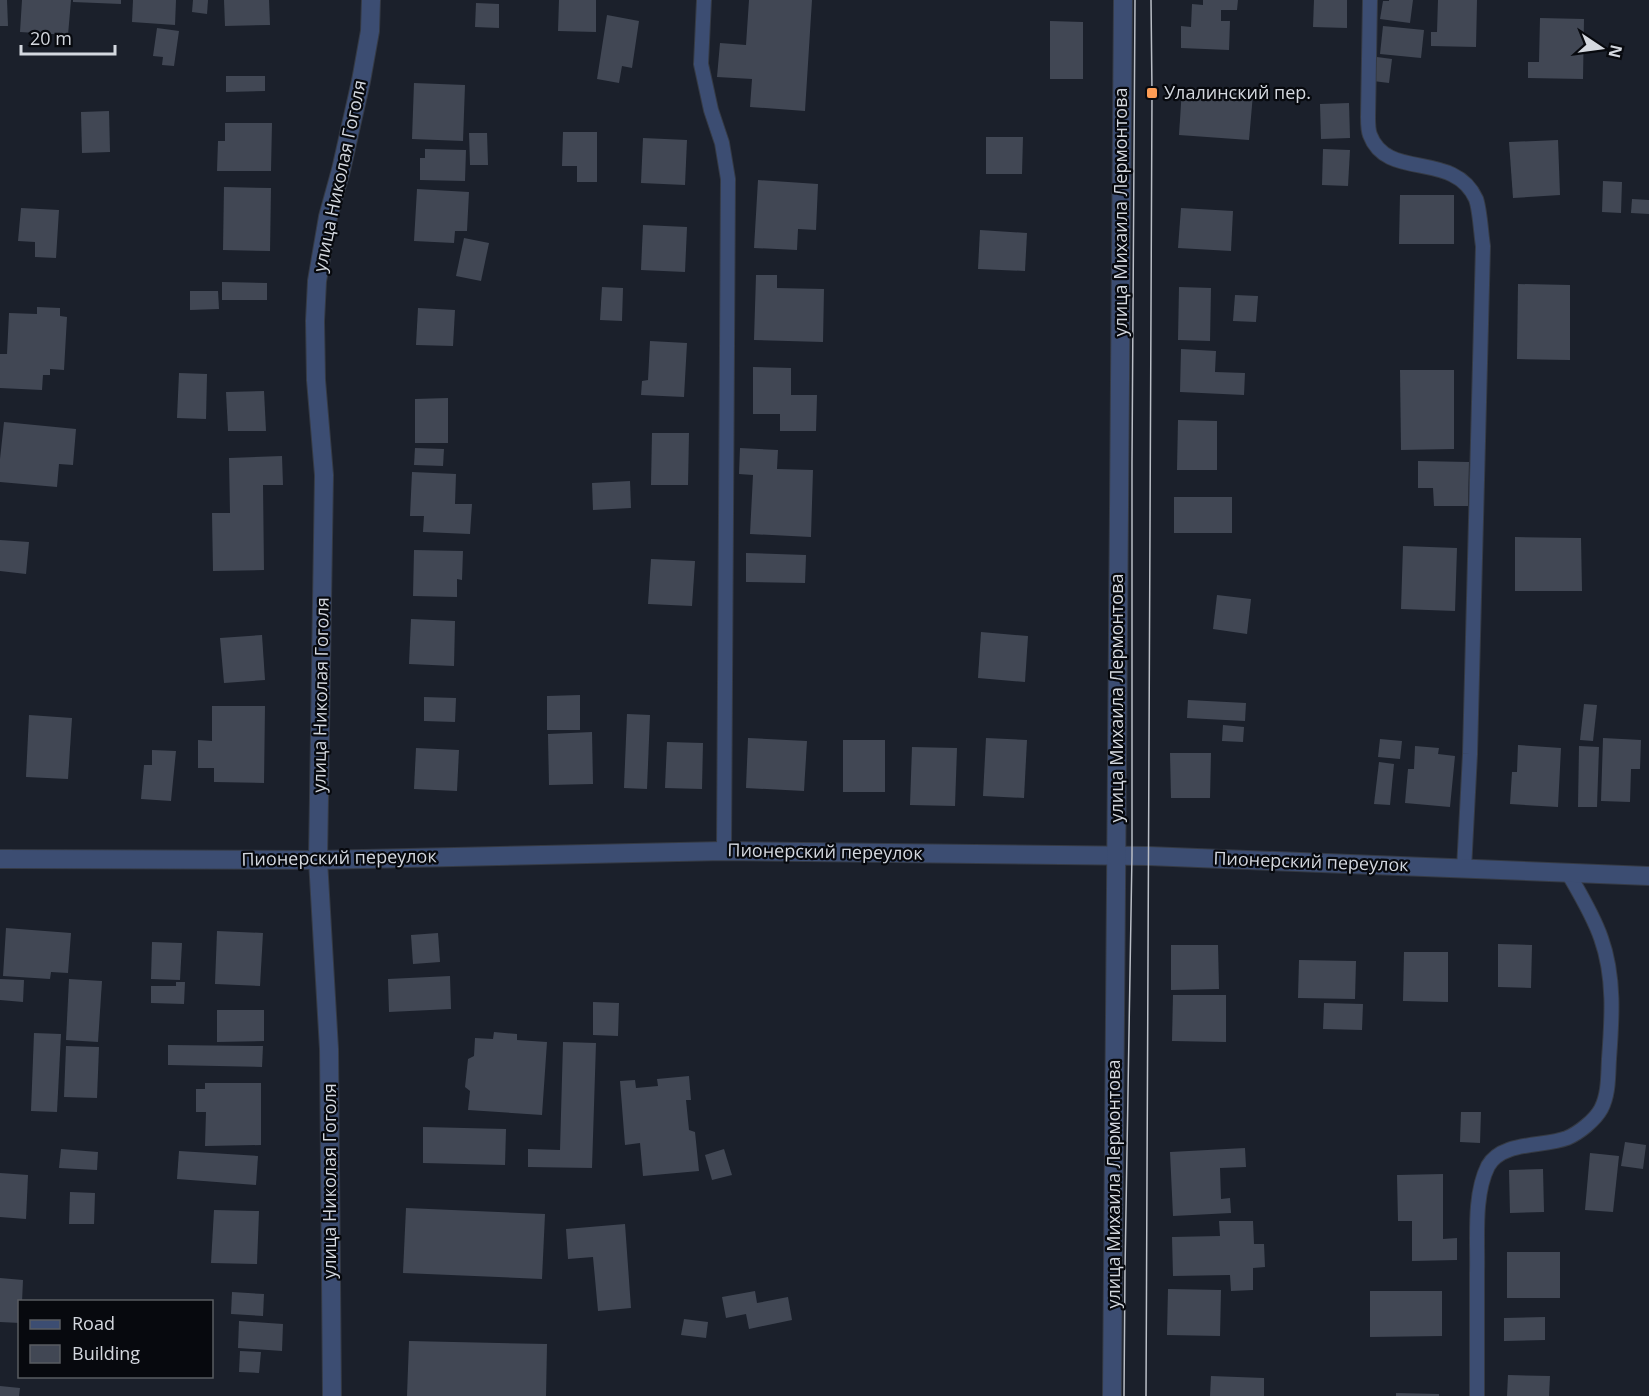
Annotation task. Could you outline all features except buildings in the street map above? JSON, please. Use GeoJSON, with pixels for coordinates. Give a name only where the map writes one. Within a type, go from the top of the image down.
{"type":"FeatureCollection","features":[{"type":"Feature","properties":{"kind":"street","name":"улица Николая Гоголя"},"geometry":{"type":"LineString","coordinates":[[332,1396],[329,1049],[318,860],[324,475],[316,380],[315,321],[318,281],[328,217],[361,81],[370,31],[371,0]]}},
{"type":"Feature","properties":{"kind":"street","name":"улица Михаила Лермонтова"},"geometry":{"type":"LineString","coordinates":[[1112,1396],[1123,0]]}},
{"type":"Feature","properties":{"kind":"street","name":"Пионерский переулок"},"geometry":{"type":"LineString","coordinates":[[0,859],[318,860],[724,850],[1148,856],[1649,876]]}},
{"type":"Feature","properties":{"kind":"lane"},"geometry":{"type":"LineString","coordinates":[[704,0],[701,64],[711,110],[722,143],[728,179],[724,850]]}},
{"type":"Feature","properties":{"kind":"lane"},"geometry":{"type":"LineString","coordinates":[[1370,0],[1368,117],[1370,135],[1382,153],[1394,161],[1453,174],[1466,184],[1476,200],[1483,246],[1470,754],[1464,869]]}},
{"type":"Feature","properties":{"kind":"lane"},"geometry":{"type":"LineString","coordinates":[[1477,1396],[1478,1217],[1483,1179],[1493,1159],[1508,1149],[1569,1137],[1594,1118],[1601,1109],[1606,1095],[1611,1028],[1609,968],[1601,938],[1568,873]]}},
{"type":"Feature","properties":{"kind":"tram line"},"geometry":{"type":"LineString","coordinates":[[1124,1396],[1132,855],[1135,0]]}},
{"type":"Feature","properties":{"kind":"tram line"},"geometry":{"type":"LineString","coordinates":[[1146,1396],[1151,0]]}},
{"type":"Feature","properties":{"kind":"place","name":"Улалинский пер."},"geometry":{"type":"Point","coordinates":[1152,93]}}]}
